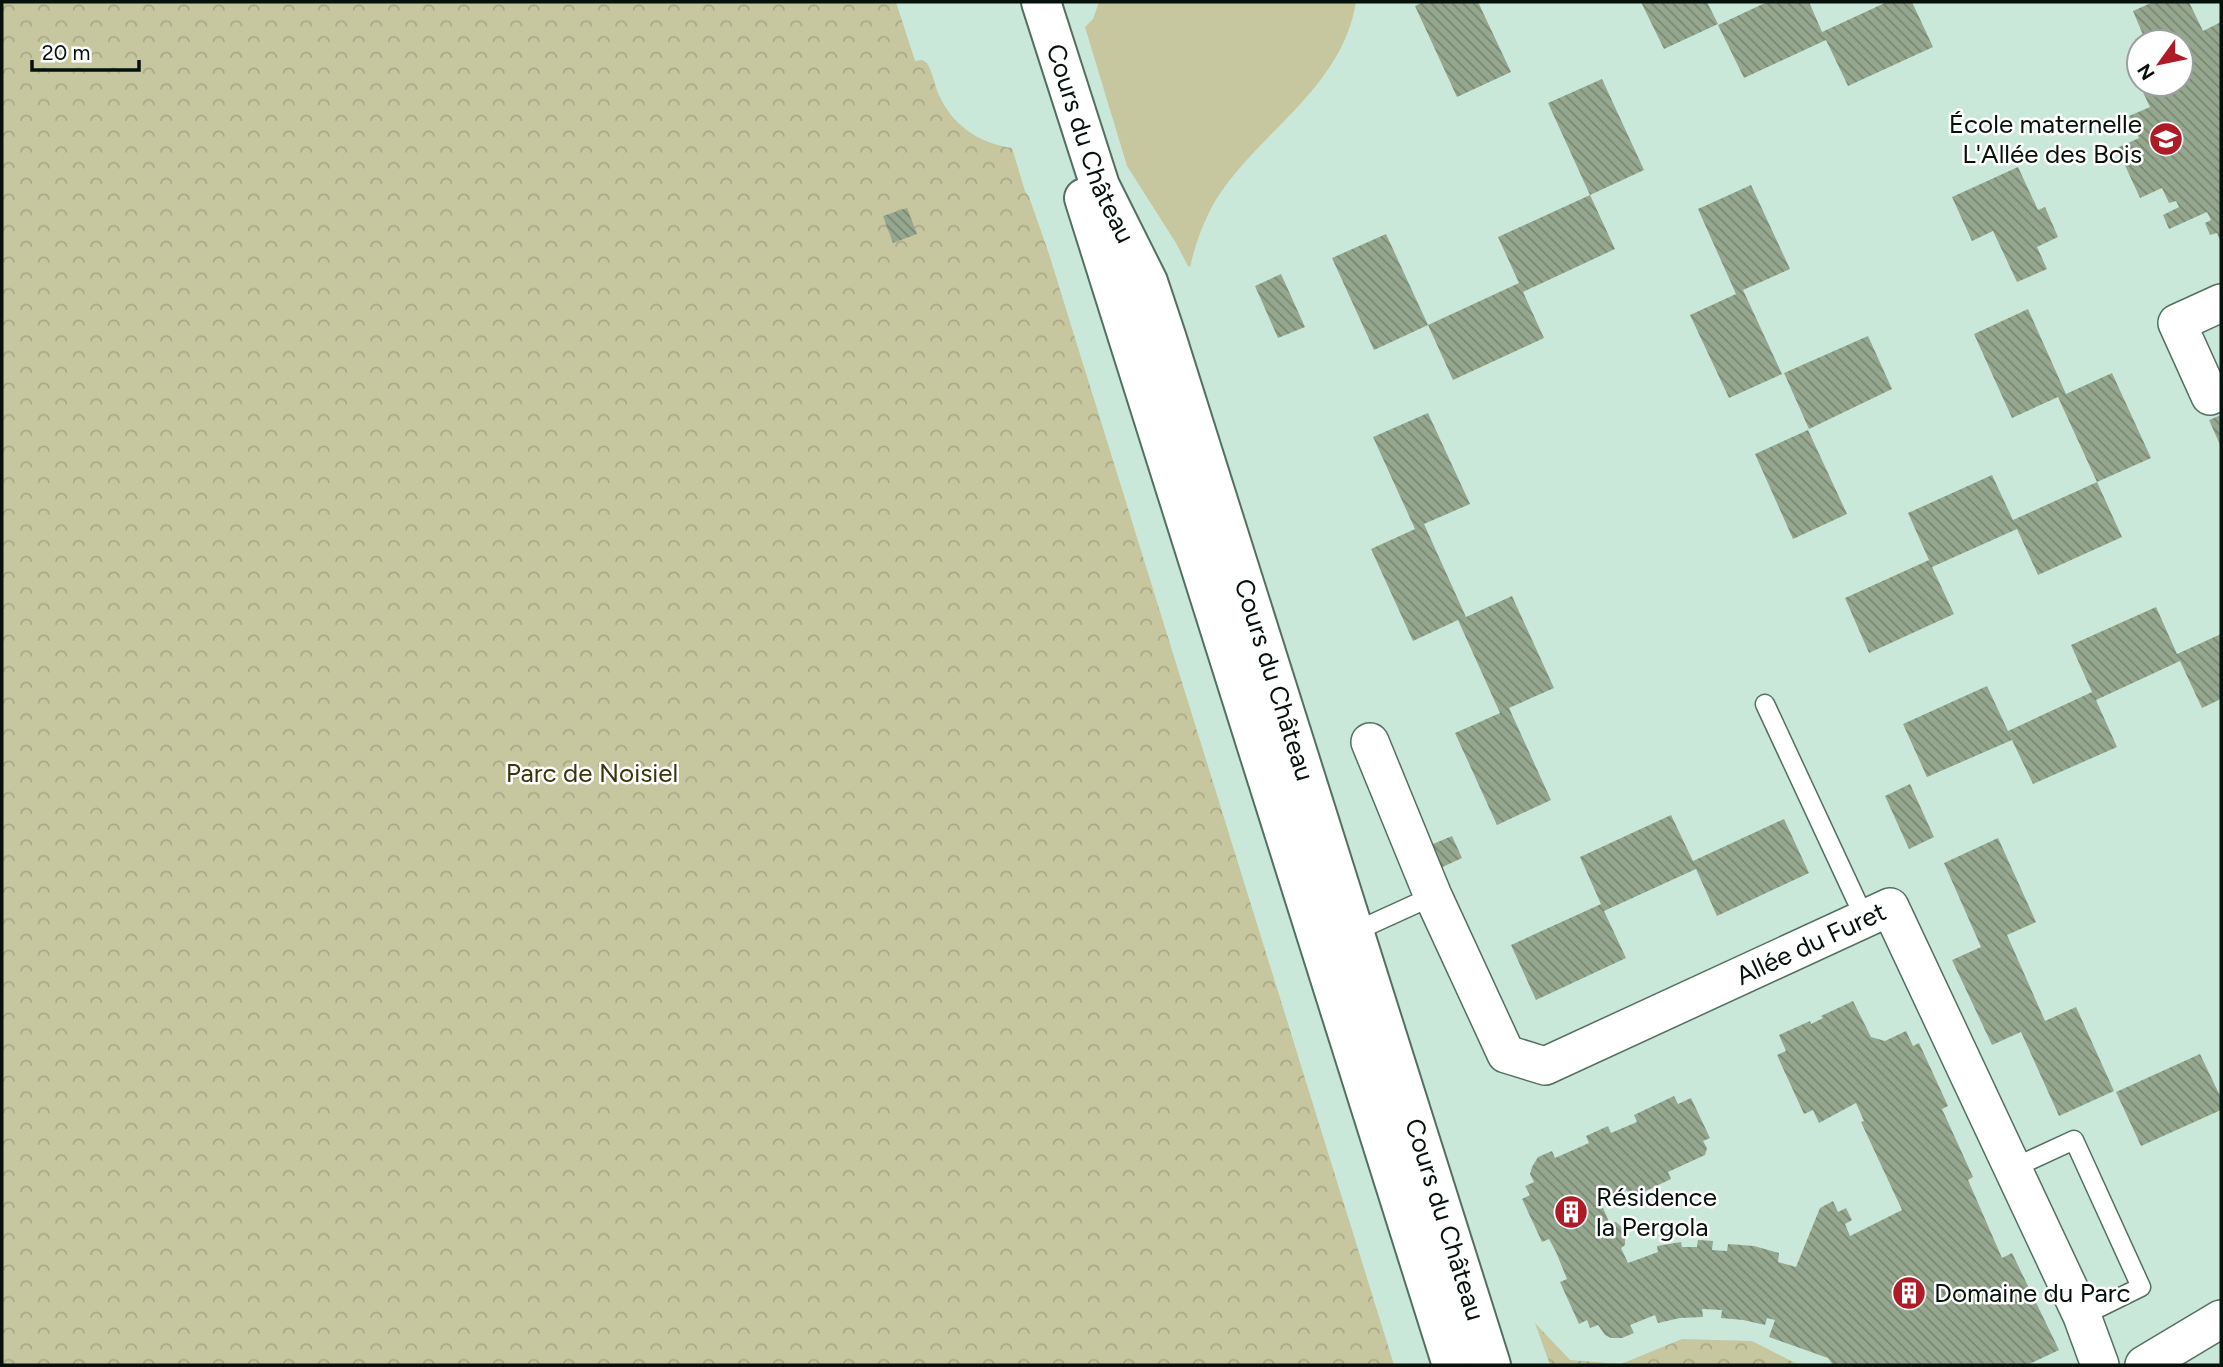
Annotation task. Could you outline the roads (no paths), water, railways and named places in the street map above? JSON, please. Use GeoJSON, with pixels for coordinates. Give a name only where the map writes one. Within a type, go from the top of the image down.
{"type":"FeatureCollection","features":[{"type":"Feature","properties":{"kind":"main road","name":"Cours du Château"},"geometry":{"type":"LineString","coordinates":[[1023,2],[1452,1365]]}},
{"type":"Feature","properties":{"kind":"main road","name":"Cours du Château"},"geometry":{"type":"LineString","coordinates":[[1041,2],[1100,186],[1147,282],[1491,1365]]}},
{"type":"Feature","properties":{"kind":"street"},"geometry":{"type":"LineString","coordinates":[[2210,396],[2177,323],[2221,303]]}},
{"type":"Feature","properties":{"kind":"street","name":"Allée du Furet"},"geometry":{"type":"LineString","coordinates":[[1370,742],[1433,896],[1506,1054],[1545,1066],[1890,907],[2082,1317],[2100,1365]]}},
{"type":"Feature","properties":{"kind":"street"},"geometry":{"type":"LineString","coordinates":[[2144,1365],[2221,1319]]}},
{"type":"Feature","properties":{"kind":"lane"},"geometry":{"type":"LineString","coordinates":[[1765,704],[1865,919]]}},
{"type":"Feature","properties":{"kind":"lane"},"geometry":{"type":"LineString","coordinates":[[1354,932],[1433,896]]}},
{"type":"Feature","properties":{"kind":"lane"},"geometry":{"type":"LineString","coordinates":[[2011,1169],[2074,1140],[2141,1287],[2082,1317]]}},
{"type":"Feature","properties":{"kind":"place","name":"École maternelle L'Allée des Bois"},"geometry":{"type":"Point","coordinates":[2166,139]}},
{"type":"Feature","properties":{"kind":"place","name":"Résidence la Pergola"},"geometry":{"type":"Point","coordinates":[1571,1212]}},
{"type":"Feature","properties":{"kind":"place","name":"Domaine du Parc"},"geometry":{"type":"Point","coordinates":[1909,1293]}},
{"type":"Feature","properties":{"kind":"park label","name":"Parc de Noisiel"},"geometry":{"type":"Point","coordinates":[592,773]}}]}
